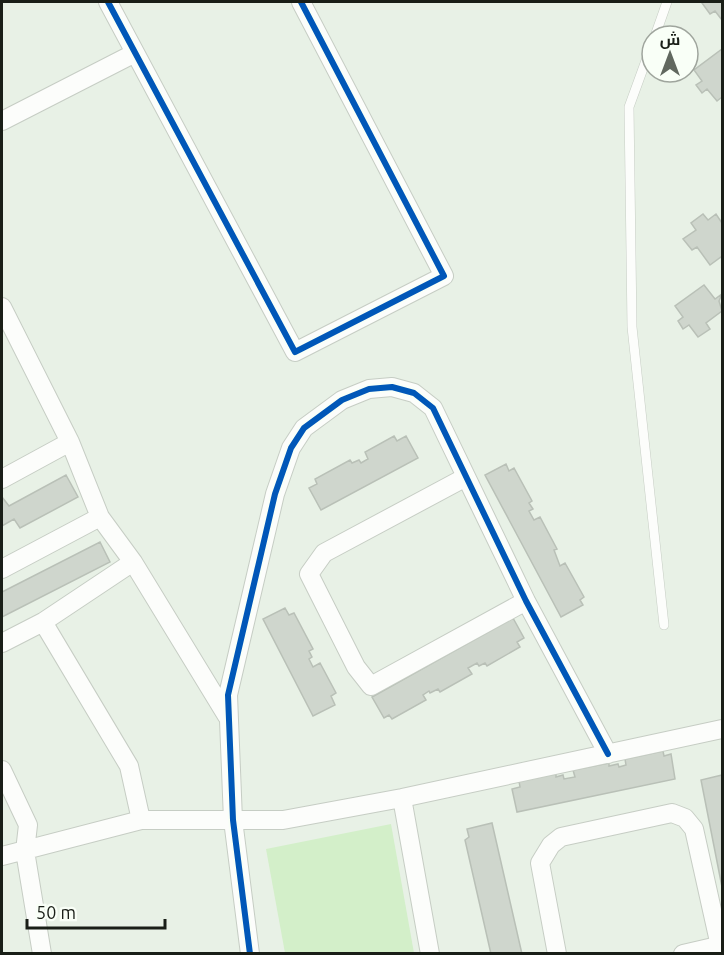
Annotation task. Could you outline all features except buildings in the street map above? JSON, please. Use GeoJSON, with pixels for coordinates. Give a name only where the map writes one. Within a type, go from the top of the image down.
{"type":"FeatureCollection","features":[{"type":"Feature","properties":{"kind":"street"},"geometry":{"type":"LineString","coordinates":[[108,2],[295,352],[444,276],[301,2]]}},
{"type":"Feature","properties":{"kind":"street"},"geometry":{"type":"LineString","coordinates":[[2,121],[135,54]]}},
{"type":"Feature","properties":{"kind":"street"},"geometry":{"type":"LineString","coordinates":[[2,307],[70,442],[100,516],[133,562],[227,716]]}},
{"type":"Feature","properties":{"kind":"street"},"geometry":{"type":"LineString","coordinates":[[250,954],[234,820],[227,716],[228,695],[276,494],[291,448],[304,428],[342,400],[369,389],[392,387],[414,393],[434,408],[526,601],[608,754]]}},
{"type":"Feature","properties":{"kind":"street"},"geometry":{"type":"LineString","coordinates":[[2,479],[70,442]]}},
{"type":"Feature","properties":{"kind":"street"},"geometry":{"type":"LineString","coordinates":[[466,477],[324,553],[309,574],[356,667],[371,686],[526,601]]}},
{"type":"Feature","properties":{"kind":"street"},"geometry":{"type":"LineString","coordinates":[[2,569],[100,516]]}},
{"type":"Feature","properties":{"kind":"street"},"geometry":{"type":"LineString","coordinates":[[2,643],[43,622],[133,562]]}},
{"type":"Feature","properties":{"kind":"street"},"geometry":{"type":"LineString","coordinates":[[43,622],[129,766],[141,820]]}},
{"type":"Feature","properties":{"kind":"street"},"geometry":{"type":"LineString","coordinates":[[2,856],[141,820],[270,822],[402,798],[723,729]]}},
{"type":"Feature","properties":{"kind":"street"},"geometry":{"type":"LineString","coordinates":[[2,770],[28,825],[25,851],[42,954]]}},
{"type":"Feature","properties":{"kind":"street"},"geometry":{"type":"LineString","coordinates":[[402,798],[430,954]]}},
{"type":"Feature","properties":{"kind":"street"},"geometry":{"type":"LineString","coordinates":[[557,954],[540,862],[543,854],[561,837],[672,813],[686,818],[694,829],[721,946],[683,954]]}},
{"type":"Feature","properties":{"kind":"lane"},"geometry":{"type":"LineString","coordinates":[[659,24],[667,2]]}},
{"type":"Feature","properties":{"kind":"lane"},"geometry":{"type":"LineString","coordinates":[[640,77],[629,107],[632,327],[664,625]]}},
{"type":"Feature","properties":{"kind":"green space"},"geometry":{"type":"Polygon","coordinates":[[[391,824],[414,953],[285,953],[266,849],[391,824]]]}},
{"type":"Feature","properties":{"kind":"cycle path"},"geometry":{"type":"LineString","coordinates":[[108,2],[295,352],[444,276],[301,2]]}},
{"type":"Feature","properties":{"kind":"cycle path"},"geometry":{"type":"LineString","coordinates":[[250,954],[233,820],[228,695],[275,494],[291,448],[304,428],[342,400],[369,389],[392,387],[414,393],[433,408],[526,601],[608,754]]}}]}
